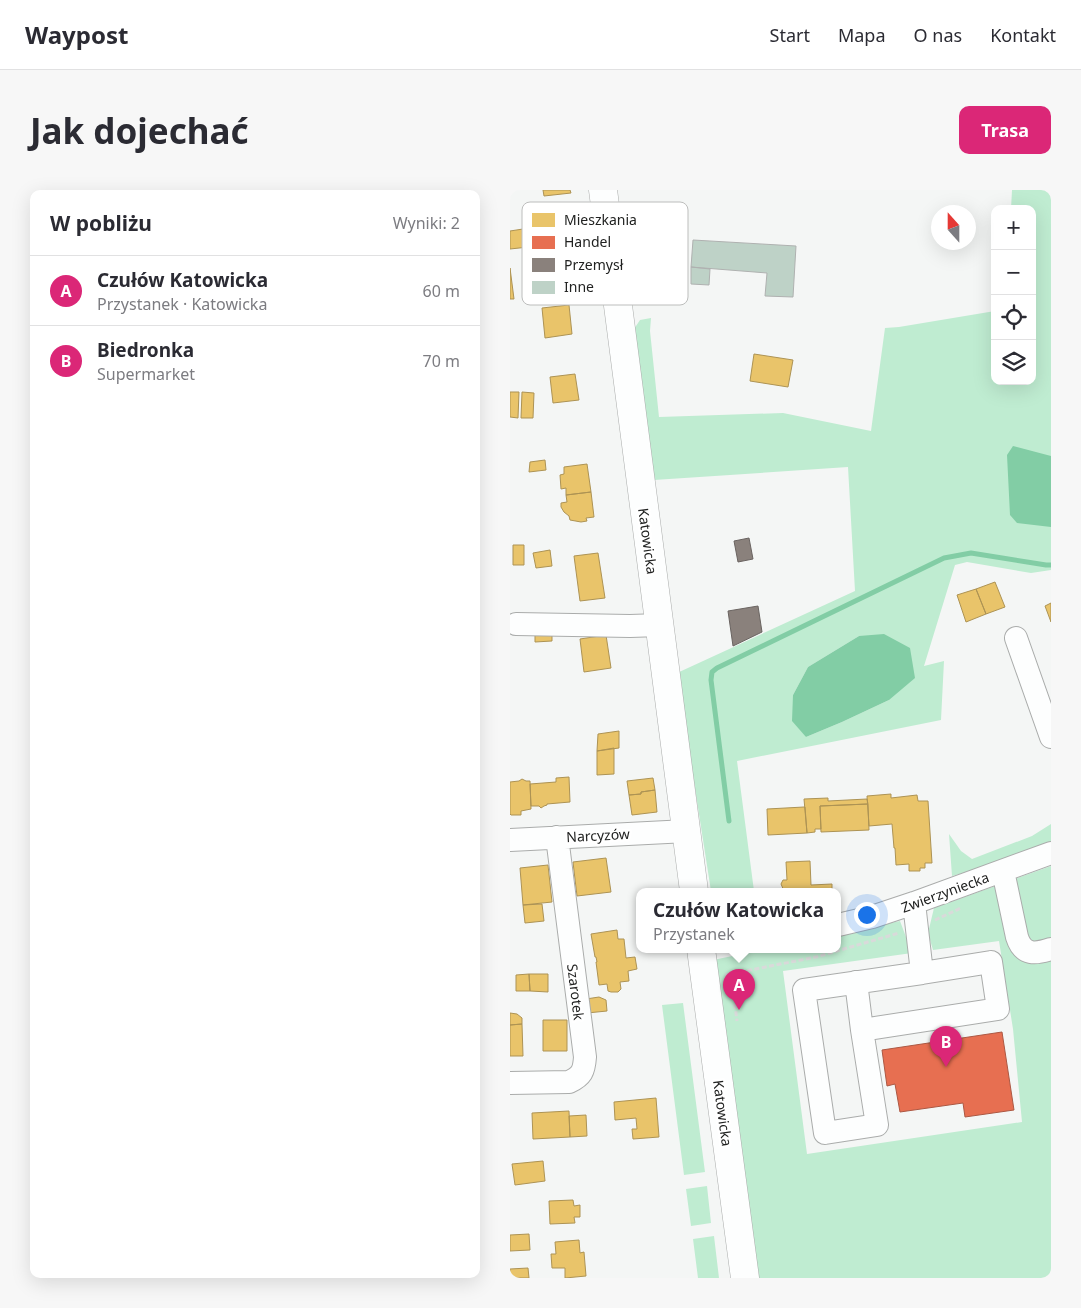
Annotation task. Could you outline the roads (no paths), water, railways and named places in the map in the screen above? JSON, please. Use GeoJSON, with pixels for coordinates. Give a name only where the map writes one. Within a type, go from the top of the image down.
{"type":"FeatureCollection","features":[{"type":"Feature","properties":{"kind":"main road","name":"Katowicka"},"geometry":{"type":"LineString","coordinates":[[618,305],[694,888]]}},
{"type":"Feature","properties":{"kind":"main road","name":"Katowicka"},"geometry":{"type":"LineString","coordinates":[[704,953],[745,1278]]}},
{"type":"Feature","properties":{"kind":"street"},"geometry":{"type":"LineString","coordinates":[[516,624],[660,625]]}},
{"type":"Feature","properties":{"kind":"street"},"geometry":{"type":"LineString","coordinates":[[1016,638],[1051,738]]}},
{"type":"Feature","properties":{"kind":"street","name":"Narcyzów"},"geometry":{"type":"LineString","coordinates":[[510,840],[687,831]]}},
{"type":"Feature","properties":{"kind":"street","name":"Szarotek"},"geometry":{"type":"LineString","coordinates":[[510,1083],[569,1082],[582,1073],[584,1066],[585,1057],[557,837]]}},
{"type":"Feature","properties":{"kind":"street","name":"Zwierzyniecka"},"geometry":{"type":"LineString","coordinates":[[841,924],[914,904],[1051,853]]}},
{"type":"Feature","properties":{"kind":"street"},"geometry":{"type":"LineString","coordinates":[[1003,871],[1017,937],[1021,946],[1028,952],[1033,953],[1051,949]]}},
{"type":"Feature","properties":{"kind":"street"},"geometry":{"type":"LineString","coordinates":[[914,904],[922,972]]}},
{"type":"Feature","properties":{"kind":"street"},"geometry":{"type":"LineString","coordinates":[[856,982],[862,1030],[877,1125],[825,1133],[804,990],[856,982],[922,972],[991,962],[998,1009],[862,1030]]}},
{"type":"Feature","properties":{"kind":"waterway"},"geometry":{"type":"LineString","coordinates":[[729,821],[711,680],[712,672],[717,668],[944,558],[971,553],[1051,565]]}},
{"type":"Feature","properties":{"kind":"place","name":"Czułów Katowicka"},"geometry":{"type":"Point","coordinates":[739,1010]}},
{"type":"Feature","properties":{"kind":"place","name":"Biedronka"},"geometry":{"type":"Point","coordinates":[946,1067]}}]}
